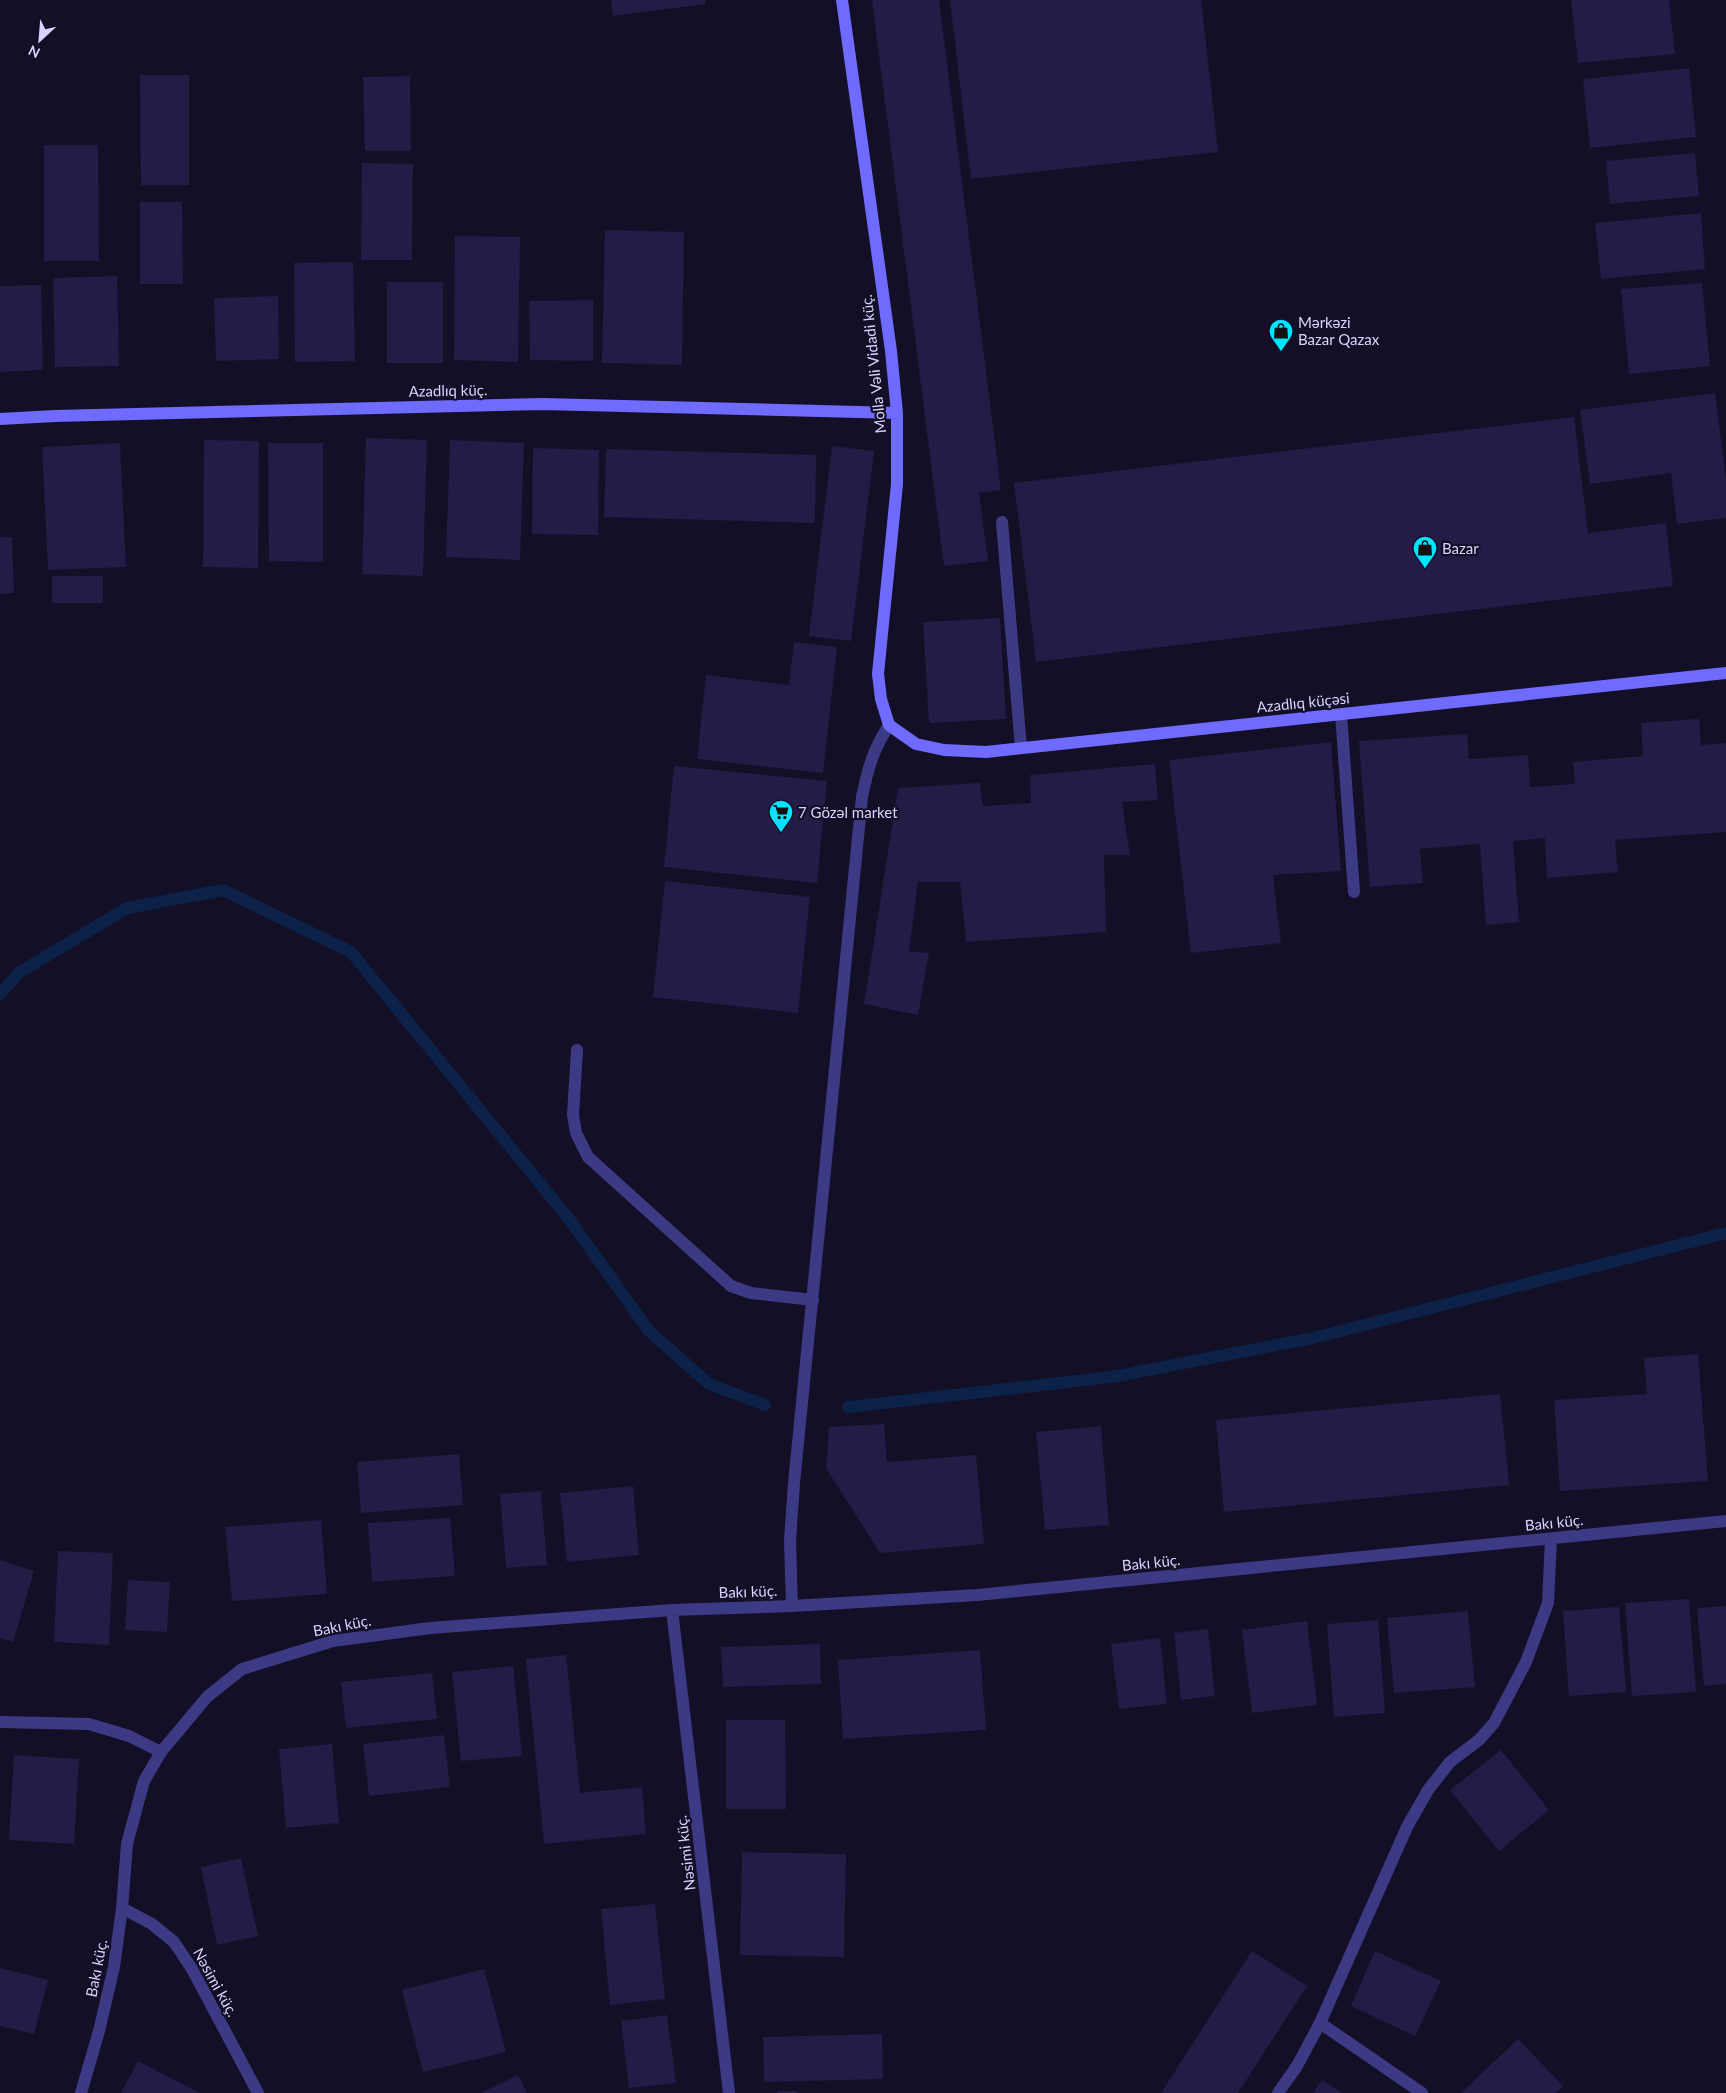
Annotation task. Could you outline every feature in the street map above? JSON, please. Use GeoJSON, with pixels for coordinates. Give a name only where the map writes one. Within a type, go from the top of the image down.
{"type":"FeatureCollection","features":[{"type":"Feature","properties":{"kind":"street","name":"Molla Vəli Vidadi küç."},"geometry":{"type":"LineString","coordinates":[[842,0],[890,341],[897,413],[898,484],[878,674],[881,699],[889,725]]}},
{"type":"Feature","properties":{"kind":"street","name":"Azadlıq küç."},"geometry":{"type":"LineString","coordinates":[[0,419],[171,412],[543,404],[897,413]]}},
{"type":"Feature","properties":{"kind":"street"},"geometry":{"type":"LineString","coordinates":[[1002,522],[1021,748]]}},
{"type":"Feature","properties":{"kind":"street","name":"Azadlıq küçəsi"},"geometry":{"type":"LineString","coordinates":[[889,725],[916,744],[944,750],[986,752],[1726,673]]}},
{"type":"Feature","properties":{"kind":"street"},"geometry":{"type":"LineString","coordinates":[[1341,714],[1354,892]]}},
{"type":"Feature","properties":{"kind":"street"},"geometry":{"type":"LineString","coordinates":[[792,1606],[790,1541],[862,797],[868,765],[889,725]]}},
{"type":"Feature","properties":{"kind":"street"},"geometry":{"type":"LineString","coordinates":[[577,1050],[573,1115],[576,1132],[588,1157],[731,1286],[751,1293],[813,1300]]}},
{"type":"Feature","properties":{"kind":"street","name":"Bakı küç."},"geometry":{"type":"LineString","coordinates":[[81,2093],[99,2031],[114,1967],[122,1908],[127,1844],[144,1781],[161,1752],[207,1697],[242,1669],[334,1641],[430,1628],[672,1610],[792,1606],[978,1595],[1726,1521]]}},
{"type":"Feature","properties":{"kind":"street"},"geometry":{"type":"LineString","coordinates":[[1278,2093],[1297,2066],[1320,2023],[1408,1827],[1428,1790],[1450,1762],[1479,1740],[1494,1723],[1526,1662],[1548,1603],[1551,1539]]}},
{"type":"Feature","properties":{"kind":"street","name":"Nəsimi küç."},"geometry":{"type":"LineString","coordinates":[[672,1610],[729,2093]]}},
{"type":"Feature","properties":{"kind":"street"},"geometry":{"type":"LineString","coordinates":[[0,1722],[89,1724],[129,1736],[161,1752]]}},
{"type":"Feature","properties":{"kind":"street","name":"Nəsimi küç."},"geometry":{"type":"LineString","coordinates":[[122,1908],[152,1924],[174,1942],[192,1969],[258,2093]]}},
{"type":"Feature","properties":{"kind":"street"},"geometry":{"type":"LineString","coordinates":[[1320,2023],[1422,2093]]}},
{"type":"Feature","properties":{"kind":"building"},"geometry":{"type":"Polygon","coordinates":[[[611,0],[705,0],[706,4],[613,16],[611,0]]]}},
{"type":"Feature","properties":{"kind":"building"},"geometry":{"type":"Polygon","coordinates":[[[872,0],[939,0],[1001,490],[979,493],[988,561],[944,566],[872,0]]]}},
{"type":"Feature","properties":{"kind":"building"},"geometry":{"type":"Polygon","coordinates":[[[950,0],[1201,0],[1218,152],[971,179],[950,0]]]}},
{"type":"Feature","properties":{"kind":"building"},"geometry":{"type":"Polygon","coordinates":[[[1571,0],[1669,0],[1675,54],[1578,63],[1571,0]]]}},
{"type":"Feature","properties":{"kind":"building"},"geometry":{"type":"Polygon","coordinates":[[[1689,68],[1696,137],[1590,148],[1583,79],[1689,68]]]}},
{"type":"Feature","properties":{"kind":"building"},"geometry":{"type":"Polygon","coordinates":[[[140,75],[189,75],[189,185],[141,185],[140,75]]]}},
{"type":"Feature","properties":{"kind":"building"},"geometry":{"type":"Polygon","coordinates":[[[410,76],[411,151],[365,151],[363,77],[410,76]]]}},
{"type":"Feature","properties":{"kind":"building"},"geometry":{"type":"Polygon","coordinates":[[[44,145],[98,145],[99,261],[44,261],[44,145]]]}},
{"type":"Feature","properties":{"kind":"building"},"geometry":{"type":"Polygon","coordinates":[[[1695,153],[1699,196],[1610,204],[1606,161],[1695,153]]]}},
{"type":"Feature","properties":{"kind":"building"},"geometry":{"type":"Polygon","coordinates":[[[362,163],[413,164],[412,260],[361,260],[362,163]]]}},
{"type":"Feature","properties":{"kind":"building"},"geometry":{"type":"Polygon","coordinates":[[[140,202],[182,202],[183,284],[140,284],[140,202]]]}},
{"type":"Feature","properties":{"kind":"building"},"geometry":{"type":"Polygon","coordinates":[[[1701,213],[1705,269],[1601,279],[1595,223],[1701,213]]]}},
{"type":"Feature","properties":{"kind":"building"},"geometry":{"type":"Polygon","coordinates":[[[605,230],[684,232],[682,365],[602,363],[605,230]]]}},
{"type":"Feature","properties":{"kind":"building"},"geometry":{"type":"Polygon","coordinates":[[[455,236],[520,237],[518,362],[454,360],[455,236]]]}},
{"type":"Feature","properties":{"kind":"building"},"geometry":{"type":"Polygon","coordinates":[[[353,262],[355,361],[295,362],[294,263],[353,262]]]}},
{"type":"Feature","properties":{"kind":"building"},"geometry":{"type":"Polygon","coordinates":[[[117,276],[119,366],[55,367],[53,278],[117,276]]]}},
{"type":"Feature","properties":{"kind":"building"},"geometry":{"type":"Polygon","coordinates":[[[387,282],[443,282],[443,363],[387,363],[387,282]]]}},
{"type":"Feature","properties":{"kind":"building"},"geometry":{"type":"Polygon","coordinates":[[[1702,283],[1710,366],[1629,374],[1621,289],[1702,283]]]}},
{"type":"Feature","properties":{"kind":"building"},"geometry":{"type":"Polygon","coordinates":[[[41,285],[43,370],[0,372],[0,286],[41,285]]]}},
{"type":"Feature","properties":{"kind":"building"},"geometry":{"type":"Polygon","coordinates":[[[278,296],[279,359],[216,361],[214,298],[278,296]]]}},
{"type":"Feature","properties":{"kind":"building"},"geometry":{"type":"Polygon","coordinates":[[[593,300],[593,361],[530,360],[529,301],[593,300]]]}},
{"type":"Feature","properties":{"kind":"building"},"geometry":{"type":"Polygon","coordinates":[[[1715,393],[1726,479],[1726,518],[1677,524],[1671,473],[1590,484],[1580,410],[1715,393]]]}},
{"type":"Feature","properties":{"kind":"building"},"geometry":{"type":"Polygon","coordinates":[[[1574,417],[1588,533],[1666,523],[1673,586],[1036,662],[1014,483],[1574,417]]]}},
{"type":"Feature","properties":{"kind":"building"},"geometry":{"type":"Polygon","coordinates":[[[366,438],[427,440],[423,576],[362,574],[366,438]]]}},
{"type":"Feature","properties":{"kind":"building"},"geometry":{"type":"Polygon","coordinates":[[[204,440],[259,441],[258,568],[203,567],[204,440]]]}},
{"type":"Feature","properties":{"kind":"building"},"geometry":{"type":"Polygon","coordinates":[[[450,440],[524,443],[520,560],[446,557],[450,440]]]}},
{"type":"Feature","properties":{"kind":"building"},"geometry":{"type":"Polygon","coordinates":[[[120,443],[126,567],[48,570],[42,447],[120,443]]]}},
{"type":"Feature","properties":{"kind":"building"},"geometry":{"type":"Polygon","coordinates":[[[268,443],[323,443],[323,562],[269,561],[268,443]]]}},
{"type":"Feature","properties":{"kind":"building"},"geometry":{"type":"Polygon","coordinates":[[[832,446],[874,451],[851,641],[809,636],[832,446]]]}},
{"type":"Feature","properties":{"kind":"building"},"geometry":{"type":"Polygon","coordinates":[[[533,448],[599,450],[598,535],[532,534],[533,448]]]}},
{"type":"Feature","properties":{"kind":"building"},"geometry":{"type":"Polygon","coordinates":[[[606,449],[816,455],[815,523],[604,517],[606,449]]]}},
{"type":"Feature","properties":{"kind":"building"},"geometry":{"type":"Polygon","coordinates":[[[0,537],[12,537],[14,593],[0,594],[0,537]]]}},
{"type":"Feature","properties":{"kind":"building"},"geometry":{"type":"Polygon","coordinates":[[[52,576],[103,576],[103,603],[52,603],[52,576]]]}},
{"type":"Feature","properties":{"kind":"building"},"geometry":{"type":"Polygon","coordinates":[[[1000,618],[1006,719],[929,723],[923,622],[1000,618]]]}},
{"type":"Feature","properties":{"kind":"building"},"geometry":{"type":"Polygon","coordinates":[[[794,642],[837,647],[823,773],[697,759],[706,675],[789,685],[794,642]]]}},
{"type":"Feature","properties":{"kind":"building"},"geometry":{"type":"Polygon","coordinates":[[[1699,719],[1701,745],[1726,743],[1726,832],[1615,840],[1618,872],[1547,878],[1545,838],[1513,841],[1519,922],[1486,925],[1480,844],[1420,849],[1423,883],[1370,887],[1359,741],[1467,734],[1469,759],[1528,755],[1530,787],[1575,784],[1573,762],[1643,756],[1641,723],[1699,719]]]}},
{"type":"Feature","properties":{"kind":"building"},"geometry":{"type":"Polygon","coordinates":[[[1331,742],[1341,871],[1273,875],[1281,943],[1191,953],[1169,760],[1331,742]]]}},
{"type":"Feature","properties":{"kind":"building"},"geometry":{"type":"Polygon","coordinates":[[[1155,764],[1158,800],[1122,802],[1130,855],[1104,855],[1106,932],[966,942],[960,882],[918,882],[909,951],[929,953],[918,1015],[864,1004],[898,788],[980,783],[983,806],[1031,803],[1030,775],[1155,764]]]}},
{"type":"Feature","properties":{"kind":"building"},"geometry":{"type":"Polygon","coordinates":[[[674,766],[827,781],[817,883],[664,867],[674,766]]]}},
{"type":"Feature","properties":{"kind":"building"},"geometry":{"type":"Polygon","coordinates":[[[665,881],[810,897],[798,1013],[653,997],[665,881]]]}},
{"type":"Feature","properties":{"kind":"building"},"geometry":{"type":"Polygon","coordinates":[[[1698,1354],[1708,1481],[1560,1491],[1554,1400],[1647,1394],[1644,1358],[1698,1354]]]}},
{"type":"Feature","properties":{"kind":"building"},"geometry":{"type":"Polygon","coordinates":[[[1500,1394],[1509,1485],[1224,1512],[1216,1420],[1500,1394]]]}},
{"type":"Feature","properties":{"kind":"building"},"geometry":{"type":"Polygon","coordinates":[[[884,1424],[887,1462],[976,1455],[984,1544],[880,1553],[826,1468],[829,1427],[884,1424]]]}},
{"type":"Feature","properties":{"kind":"building"},"geometry":{"type":"Polygon","coordinates":[[[1101,1426],[1109,1525],[1045,1530],[1036,1432],[1101,1426]]]}},
{"type":"Feature","properties":{"kind":"building"},"geometry":{"type":"Polygon","coordinates":[[[459,1454],[463,1505],[361,1513],[357,1462],[459,1454]]]}},
{"type":"Feature","properties":{"kind":"building"},"geometry":{"type":"Polygon","coordinates":[[[633,1486],[639,1555],[567,1562],[560,1493],[633,1486]]]}},
{"type":"Feature","properties":{"kind":"building"},"geometry":{"type":"Polygon","coordinates":[[[541,1491],[547,1565],[506,1568],[500,1494],[541,1491]]]}},
{"type":"Feature","properties":{"kind":"building"},"geometry":{"type":"Polygon","coordinates":[[[450,1518],[455,1576],[372,1582],[368,1523],[450,1518]]]}},
{"type":"Feature","properties":{"kind":"building"},"geometry":{"type":"Polygon","coordinates":[[[321,1520],[327,1594],[232,1601],[225,1527],[321,1520]]]}},
{"type":"Feature","properties":{"kind":"building"},"geometry":{"type":"Polygon","coordinates":[[[58,1551],[113,1553],[109,1645],[54,1642],[58,1551]]]}},
{"type":"Feature","properties":{"kind":"building"},"geometry":{"type":"Polygon","coordinates":[[[0,1560],[34,1571],[13,1642],[0,1638],[0,1560]]]}},
{"type":"Feature","properties":{"kind":"building"},"geometry":{"type":"Polygon","coordinates":[[[128,1580],[170,1582],[167,1632],[125,1630],[128,1580]]]}},
{"type":"Feature","properties":{"kind":"building"},"geometry":{"type":"Polygon","coordinates":[[[1689,1599],[1696,1692],[1632,1696],[1625,1603],[1689,1599]]]}},
{"type":"Feature","properties":{"kind":"building"},"geometry":{"type":"Polygon","coordinates":[[[1726,1606],[1726,1684],[1704,1686],[1697,1608],[1726,1606]]]}},
{"type":"Feature","properties":{"kind":"building"},"geometry":{"type":"Polygon","coordinates":[[[1619,1607],[1626,1692],[1569,1696],[1563,1611],[1619,1607]]]}},
{"type":"Feature","properties":{"kind":"building"},"geometry":{"type":"Polygon","coordinates":[[[1468,1611],[1475,1687],[1394,1693],[1387,1618],[1468,1611]]]}},
{"type":"Feature","properties":{"kind":"building"},"geometry":{"type":"Polygon","coordinates":[[[1378,1620],[1385,1713],[1334,1717],[1327,1624],[1378,1620]]]}},
{"type":"Feature","properties":{"kind":"building"},"geometry":{"type":"Polygon","coordinates":[[[1307,1621],[1317,1705],[1252,1713],[1242,1630],[1307,1621]]]}},
{"type":"Feature","properties":{"kind":"building"},"geometry":{"type":"Polygon","coordinates":[[[1208,1629],[1215,1696],[1181,1700],[1174,1633],[1208,1629]]]}},
{"type":"Feature","properties":{"kind":"building"},"geometry":{"type":"Polygon","coordinates":[[[1160,1638],[1167,1704],[1119,1709],[1111,1644],[1160,1638]]]}},
{"type":"Feature","properties":{"kind":"building"},"geometry":{"type":"Polygon","coordinates":[[[820,1644],[821,1684],[723,1687],[721,1647],[820,1644]]]}},
{"type":"Feature","properties":{"kind":"building"},"geometry":{"type":"Polygon","coordinates":[[[980,1650],[986,1730],[843,1739],[838,1660],[980,1650]]]}},
{"type":"Feature","properties":{"kind":"building"},"geometry":{"type":"Polygon","coordinates":[[[566,1655],[580,1793],[642,1787],[646,1834],[544,1844],[526,1659],[566,1655]]]}},
{"type":"Feature","properties":{"kind":"building"},"geometry":{"type":"Polygon","coordinates":[[[513,1666],[522,1756],[461,1761],[452,1672],[513,1666]]]}},
{"type":"Feature","properties":{"kind":"building"},"geometry":{"type":"Polygon","coordinates":[[[432,1673],[437,1719],[346,1728],[341,1682],[432,1673]]]}},
{"type":"Feature","properties":{"kind":"building"},"geometry":{"type":"Polygon","coordinates":[[[726,1720],[785,1720],[786,1809],[726,1809],[726,1720]]]}},
{"type":"Feature","properties":{"kind":"building"},"geometry":{"type":"Polygon","coordinates":[[[444,1735],[450,1787],[369,1796],[363,1744],[444,1735]]]}},
{"type":"Feature","properties":{"kind":"building"},"geometry":{"type":"Polygon","coordinates":[[[332,1744],[339,1823],[286,1828],[279,1749],[332,1744]]]}},
{"type":"Feature","properties":{"kind":"building"},"geometry":{"type":"Polygon","coordinates":[[[1501,1750],[1549,1810],[1499,1851],[1450,1790],[1501,1750]]]}},
{"type":"Feature","properties":{"kind":"building"},"geometry":{"type":"Polygon","coordinates":[[[14,1755],[79,1759],[74,1844],[9,1840],[14,1755]]]}},
{"type":"Feature","properties":{"kind":"building"},"geometry":{"type":"Polygon","coordinates":[[[742,1852],[846,1854],[844,1957],[740,1955],[742,1852]]]}},
{"type":"Feature","properties":{"kind":"building"},"geometry":{"type":"Polygon","coordinates":[[[241,1858],[258,1936],[217,1945],[201,1867],[241,1858]]]}},
{"type":"Feature","properties":{"kind":"building"},"geometry":{"type":"Polygon","coordinates":[[[655,1904],[665,1999],[610,2005],[601,1909],[655,1904]]]}},
{"type":"Feature","properties":{"kind":"building"},"geometry":{"type":"Polygon","coordinates":[[[1252,1951],[1307,1986],[1238,2093],[1161,2093],[1252,1951]]]}},
{"type":"Feature","properties":{"kind":"building"},"geometry":{"type":"Polygon","coordinates":[[[1375,1951],[1441,1981],[1415,2036],[1351,2006],[1375,1951]]]}},
{"type":"Feature","properties":{"kind":"building"},"geometry":{"type":"Polygon","coordinates":[[[0,1968],[48,1980],[34,2034],[0,2026],[0,1968]]]}},
{"type":"Feature","properties":{"kind":"building"},"geometry":{"type":"Polygon","coordinates":[[[484,1969],[506,2052],[423,2072],[402,1990],[484,1969]]]}},
{"type":"Feature","properties":{"kind":"building"},"geometry":{"type":"Polygon","coordinates":[[[667,2015],[676,2083],[629,2088],[621,2021],[667,2015]]]}},
{"type":"Feature","properties":{"kind":"building"},"geometry":{"type":"Polygon","coordinates":[[[882,2034],[883,2079],[764,2082],[763,2037],[882,2034]]]}},
{"type":"Feature","properties":{"kind":"building"},"geometry":{"type":"Polygon","coordinates":[[[1518,2039],[1563,2086],[1556,2093],[1461,2093],[1518,2039]]]}},
{"type":"Feature","properties":{"kind":"building"},"geometry":{"type":"Polygon","coordinates":[[[138,2061],[200,2093],[121,2093],[138,2061]]]}},
{"type":"Feature","properties":{"kind":"building"},"geometry":{"type":"Polygon","coordinates":[[[518,2075],[527,2093],[481,2093],[518,2075]]]}},
{"type":"Feature","properties":{"kind":"building"},"geometry":{"type":"Polygon","coordinates":[[[1322,2080],[1342,2093],[1313,2093],[1322,2080]]]}},
{"type":"Feature","properties":{"kind":"building"},"geometry":{"type":"Polygon","coordinates":[[[778,2091],[797,2091],[797,2093],[778,2093],[778,2091]]]}},
{"type":"Feature","properties":{"kind":"waterway"},"geometry":{"type":"LineString","coordinates":[[0,994],[20,972],[127,908],[223,890],[351,952],[569,1219],[649,1331],[709,1384],[765,1405]]}},
{"type":"Feature","properties":{"kind":"waterway"},"geometry":{"type":"LineString","coordinates":[[848,1407],[1112,1377],[1313,1338],[1726,1233]]}},
{"type":"Feature","properties":{"kind":"place","name":"Mərkəzi Bazar Qazax"},"geometry":{"type":"Point","coordinates":[1281,352]}},
{"type":"Feature","properties":{"kind":"place","name":"Bazar"},"geometry":{"type":"Point","coordinates":[1425,569]}},
{"type":"Feature","properties":{"kind":"place","name":"7 Gözəl market"},"geometry":{"type":"Point","coordinates":[781,833]}}]}
